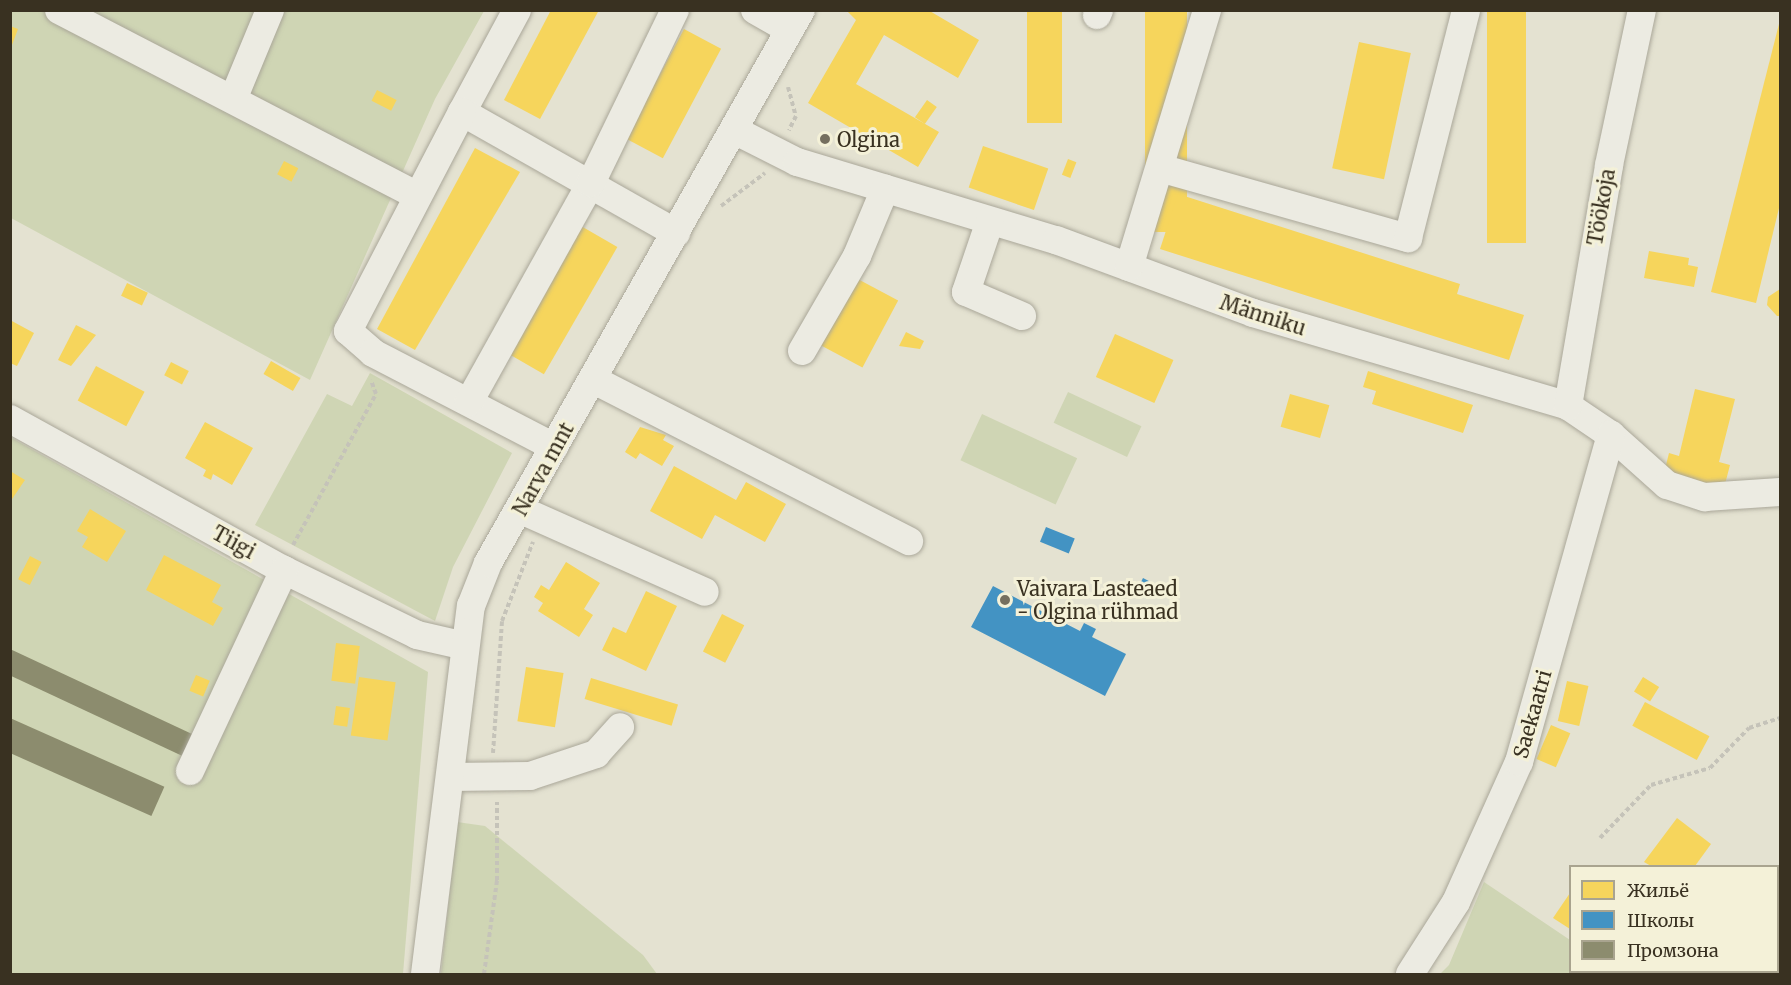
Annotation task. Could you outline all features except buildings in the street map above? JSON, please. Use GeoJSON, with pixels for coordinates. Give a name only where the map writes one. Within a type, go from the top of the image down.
{"type":"FeatureCollection","features":[{"type":"Feature","properties":{"kind":"street"},"geometry":{"type":"LineString","coordinates":[[60,10],[234,97],[418,196]]}},
{"type":"Feature","properties":{"kind":"street"},"geometry":{"type":"LineString","coordinates":[[234,97],[270,10]]}},
{"type":"Feature","properties":{"kind":"street"},"geometry":{"type":"LineString","coordinates":[[517,10],[348,331],[381,358],[554,447]]}},
{"type":"Feature","properties":{"kind":"street"},"geometry":{"type":"LineString","coordinates":[[469,402],[591,183],[675,10]]}},
{"type":"Feature","properties":{"kind":"street"},"geometry":{"type":"LineString","coordinates":[[755,10],[795,20]]}},
{"type":"Feature","properties":{"kind":"street"},"geometry":{"type":"LineString","coordinates":[[1129,267],[1207,10]]}},
{"type":"Feature","properties":{"kind":"street","name":"Töökoja"},"geometry":{"type":"LineString","coordinates":[[1568,406],[1609,165],[1642,10]]}},
{"type":"Feature","properties":{"kind":"street"},"geometry":{"type":"LineString","coordinates":[[1160,168],[1408,238],[1458,12]]}},
{"type":"Feature","properties":{"kind":"street","name":"Narva mnt"},"geometry":{"type":"LineString","coordinates":[[425,975],[471,606],[488,563],[531,515],[554,447],[594,380],[795,20]]}},
{"type":"Feature","properties":{"kind":"street"},"geometry":{"type":"LineString","coordinates":[[462,112],[676,233]]}},
{"type":"Feature","properties":{"kind":"street","name":"Männiku"},"geometry":{"type":"LineString","coordinates":[[734,130],[778,152],[885,189],[1129,267],[1253,313],[1568,406],[1611,435],[1667,485],[1705,497],[1775,488]]}},
{"type":"Feature","properties":{"kind":"street"},"geometry":{"type":"LineString","coordinates":[[802,351],[857,256],[885,189]]}},
{"type":"Feature","properties":{"kind":"street"},"geometry":{"type":"LineString","coordinates":[[990,221],[966,292],[1022,316]]}},
{"type":"Feature","properties":{"kind":"street"},"geometry":{"type":"LineString","coordinates":[[594,380],[909,541]]}},
{"type":"Feature","properties":{"kind":"street","name":"Tiigi"},"geometry":{"type":"LineString","coordinates":[[10,419],[282,569],[417,635],[465,646]]}},
{"type":"Feature","properties":{"kind":"street","name":"Saekaatri"},"geometry":{"type":"LineString","coordinates":[[1410,975],[1456,902],[1519,762],[1611,435]]}},
{"type":"Feature","properties":{"kind":"street"},"geometry":{"type":"LineString","coordinates":[[531,515],[705,592]]}},
{"type":"Feature","properties":{"kind":"street"},"geometry":{"type":"LineString","coordinates":[[190,771],[282,569]]}},
{"type":"Feature","properties":{"kind":"street"},"geometry":{"type":"LineString","coordinates":[[450,777],[530,776],[596,754],[620,727]]}},
{"type":"Feature","properties":{"kind":"path"},"geometry":{"type":"LineString","coordinates":[[715,210],[750,186],[778,152],[796,116],[787,93],[789,79]]}},
{"type":"Feature","properties":{"kind":"path"},"geometry":{"type":"LineString","coordinates":[[282,569],[376,394],[370,381],[381,358]]}},
{"type":"Feature","properties":{"kind":"path"},"geometry":{"type":"LineString","coordinates":[[484,975],[497,880],[497,777],[492,745],[502,621],[531,515]]}},
{"type":"Feature","properties":{"kind":"path"},"geometry":{"type":"LineString","coordinates":[[1600,838],[1651,785],[1710,768],[1749,728],[1780,718]]}},
{"type":"Feature","properties":{"kind":"green space"},"geometry":{"type":"Polygon","coordinates":[[[10,11],[484,11],[435,99],[310,380],[11,218],[10,11]]]}},
{"type":"Feature","properties":{"kind":"green space"},"geometry":{"type":"Polygon","coordinates":[[[370,373],[512,453],[453,567],[435,621],[255,525],[327,394],[352,406],[370,373]]]}},
{"type":"Feature","properties":{"kind":"green space"},"geometry":{"type":"Polygon","coordinates":[[[1068,392],[1141,426],[1127,457],[1054,423],[1068,392]]]}},
{"type":"Feature","properties":{"kind":"green space"},"geometry":{"type":"Polygon","coordinates":[[[982,414],[1077,458],[1056,505],[960,460],[982,414]]]}},
{"type":"Feature","properties":{"kind":"green space"},"geometry":{"type":"Polygon","coordinates":[[[10,437],[428,672],[403,974],[11,974],[10,437]]]}},
{"type":"Feature","properties":{"kind":"green space"},"geometry":{"type":"Polygon","coordinates":[[[457,822],[485,826],[643,955],[657,974],[441,974],[457,822]]]}},
{"type":"Feature","properties":{"kind":"green space"},"geometry":{"type":"Polygon","coordinates":[[[1484,882],[1569,939],[1569,973],[1622,974],[1440,974],[1449,965],[1484,882]]]}},
{"type":"Feature","properties":{"kind":"place","name":"Olgina"},"geometry":{"type":"Point","coordinates":[825,139]}},
{"type":"Feature","properties":{"kind":"place","name":"Vaivara Lasteaed - Olgina rühmad"},"geometry":{"type":"Point","coordinates":[1005,600]}}]}
